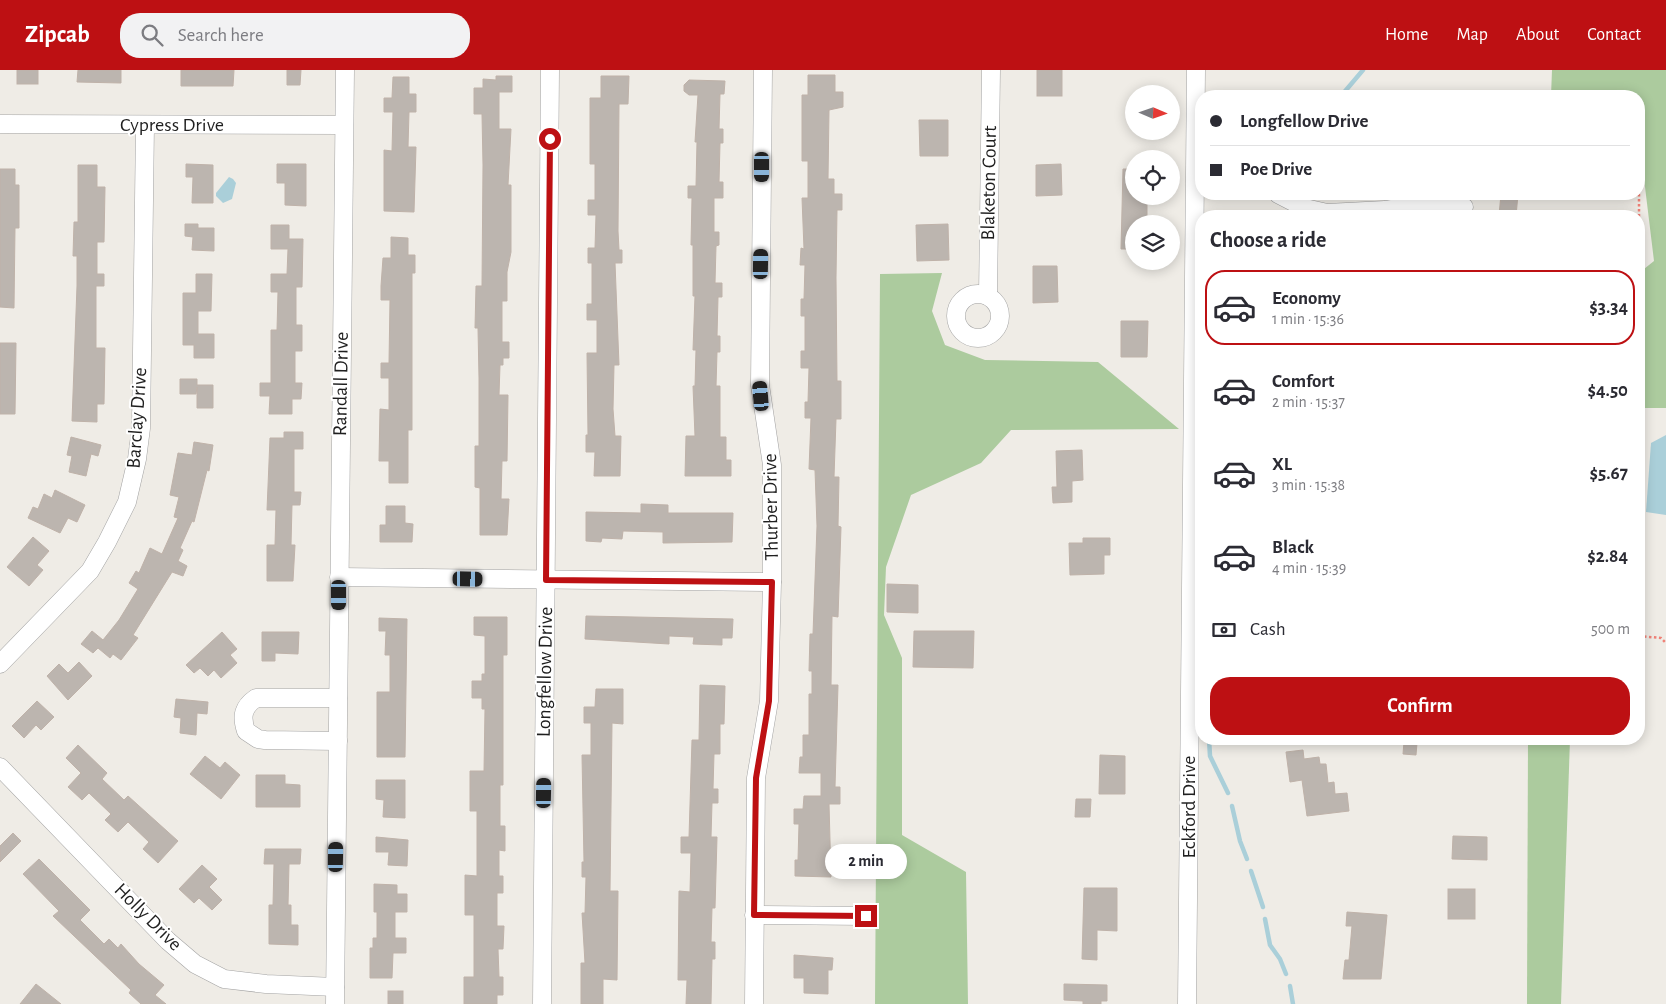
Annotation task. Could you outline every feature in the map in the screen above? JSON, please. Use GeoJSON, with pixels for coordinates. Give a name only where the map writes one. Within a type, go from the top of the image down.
{"type":"FeatureCollection","features":[{"type":"Feature","properties":{"kind":"street","name":"Randall Drive"},"geometry":{"type":"LineString","coordinates":[[335,995],[345,70]]}},
{"type":"Feature","properties":{"kind":"street","name":"Longfellow Drive"},"geometry":{"type":"LineString","coordinates":[[542,1004],[550,70]]}},
{"type":"Feature","properties":{"kind":"street","name":"Thurber Drive"},"geometry":{"type":"LineString","coordinates":[[754,1004],[756,778],[769,701],[772,582],[772,465],[760,386],[763,70]]}},
{"type":"Feature","properties":{"kind":"street","name":"Blaketon Court"},"geometry":{"type":"LineString","coordinates":[[988,296],[991,70]]}},
{"type":"Feature","properties":{"kind":"street","name":"Eckford Drive"},"geometry":{"type":"LineString","coordinates":[[1196,70],[1196,90]]}},
{"type":"Feature","properties":{"kind":"street","name":"Cypress Drive"},"geometry":{"type":"LineString","coordinates":[[0,124],[344,125]]}},
{"type":"Feature","properties":{"kind":"street","name":"Barclay Drive"},"geometry":{"type":"LineString","coordinates":[[0,664],[90,571],[127,502],[137,459],[141,428],[145,125]]}},
{"type":"Feature","properties":{"kind":"street"},"geometry":{"type":"LineString","coordinates":[[1290,200],[1305,208],[1314,210]]}},
{"type":"Feature","properties":{"kind":"street"},"geometry":{"type":"LineString","coordinates":[[1386,210],[1414,205],[1464,207]]}},
{"type":"Feature","properties":{"kind":"street","name":"Eckford Drive"},"geometry":{"type":"LineString","coordinates":[[1187,1004],[1195,387]]}},
{"type":"Feature","properties":{"kind":"street"},"geometry":{"type":"LineString","coordinates":[[339,577],[772,582]]}},
{"type":"Feature","properties":{"kind":"street"},"geometry":{"type":"LineString","coordinates":[[338,698],[256,698],[244,708],[243,716],[246,731],[258,739],[338,741]]}},
{"type":"Feature","properties":{"kind":"street","name":"Holly Drive"},"geometry":{"type":"LineString","coordinates":[[0,767],[168,941],[195,964],[224,979],[335,995]]}},
{"type":"Feature","properties":{"kind":"street"},"geometry":{"type":"LineString","coordinates":[[754,915],[866,916]]}},
{"type":"Feature","properties":{"kind":"path"},"geometry":{"type":"LineString","coordinates":[[1645,637],[1661,638],[1666,643]]}},
{"type":"Feature","properties":{"kind":"green space"},"geometry":{"type":"Polygon","coordinates":[[[1552,70],[1666,70],[1666,408],[1645,408],[1645,268],[1654,261],[1645,187],[1645,90],[1551,90],[1552,70]]]}},
{"type":"Feature","properties":{"kind":"green space"},"geometry":{"type":"Polygon","coordinates":[[[942,273],[932,311],[945,345],[985,360],[1098,362],[1179,429],[1011,430],[981,463],[911,495],[886,567],[884,615],[902,658],[902,835],[966,872],[968,1004],[875,1004],[880,274],[942,273]]]}},
{"type":"Feature","properties":{"kind":"green space"},"geometry":{"type":"Polygon","coordinates":[[[1528,745],[1570,745],[1561,1004],[1527,1004],[1528,745]]]}},
{"type":"Feature","properties":{"kind":"water"},"geometry":{"type":"Polygon","coordinates":[[[229,177],[236,183],[232,199],[223,203],[216,196],[216,193],[229,177]]]}},
{"type":"Feature","properties":{"kind":"water"},"geometry":{"type":"Polygon","coordinates":[[[1666,435],[1666,515],[1646,512],[1651,443],[1666,435]]]}},
{"type":"Feature","properties":{"kind":"building"},"geometry":{"type":"Polygon","coordinates":[[[17,70],[38,70],[38,84],[17,84],[17,70]]]}},
{"type":"Feature","properties":{"kind":"building"},"geometry":{"type":"Polygon","coordinates":[[[78,70],[121,70],[121,83],[77,82],[78,70]]]}},
{"type":"Feature","properties":{"kind":"building"},"geometry":{"type":"Polygon","coordinates":[[[181,70],[234,70],[233,86],[181,86],[181,70]]]}},
{"type":"Feature","properties":{"kind":"building"},"geometry":{"type":"Polygon","coordinates":[[[287,70],[301,70],[300,85],[287,85],[287,70]]]}},
{"type":"Feature","properties":{"kind":"building"},"geometry":{"type":"Polygon","coordinates":[[[1037,70],[1062,70],[1062,96],[1037,96],[1037,70]]]}},
{"type":"Feature","properties":{"kind":"building"},"geometry":{"type":"Polygon","coordinates":[[[808,75],[835,75],[835,92],[843,92],[843,107],[829,110],[828,179],[834,179],[834,194],[842,194],[842,210],[837,210],[836,278],[837,381],[841,381],[841,419],[836,419],[834,477],[839,477],[838,526],[841,527],[838,617],[832,616],[831,685],[838,685],[835,787],[840,787],[840,804],[829,804],[831,877],[795,876],[795,860],[798,860],[799,824],[794,824],[794,809],[803,809],[804,796],[821,796],[821,773],[799,773],[800,757],[803,757],[803,735],[809,735],[809,694],[812,694],[812,671],[809,671],[810,634],[813,634],[817,526],[815,470],[809,469],[811,418],[805,418],[805,402],[808,402],[809,368],[801,368],[801,351],[805,351],[805,316],[801,316],[801,299],[804,299],[805,265],[800,265],[801,248],[804,249],[802,198],[808,198],[808,161],[802,161],[802,95],[808,95],[808,75]]]}},
{"type":"Feature","properties":{"kind":"building"},"geometry":{"type":"Polygon","coordinates":[[[496,76],[512,76],[512,92],[499,92],[499,129],[511,129],[508,185],[511,185],[511,252],[507,272],[507,301],[502,301],[502,342],[509,342],[509,358],[503,358],[503,365],[500,365],[499,395],[508,395],[507,461],[502,461],[501,499],[509,499],[507,535],[480,535],[480,488],[475,487],[475,446],[479,446],[479,378],[478,328],[475,328],[476,286],[482,286],[483,165],[482,114],[474,114],[474,88],[483,88],[483,79],[496,80],[496,76]]]}},
{"type":"Feature","properties":{"kind":"building"},"geometry":{"type":"Polygon","coordinates":[[[601,76],[629,76],[628,104],[619,104],[618,231],[619,250],[622,250],[622,263],[615,263],[619,365],[614,365],[613,409],[615,436],[621,436],[620,476],[594,476],[595,452],[586,452],[586,435],[588,435],[587,353],[597,353],[597,320],[587,320],[587,304],[592,304],[592,263],[588,263],[588,248],[595,248],[596,215],[588,215],[588,200],[595,200],[595,164],[590,164],[590,98],[601,98],[601,76]]]}},
{"type":"Feature","properties":{"kind":"building"},"geometry":{"type":"Polygon","coordinates":[[[393,77],[409,77],[409,94],[416,94],[416,112],[409,112],[408,147],[416,147],[414,212],[384,211],[384,150],[392,151],[393,112],[384,112],[384,98],[392,98],[393,77]]]}},
{"type":"Feature","properties":{"kind":"building"},"geometry":{"type":"Polygon","coordinates":[[[689,80],[725,81],[724,94],[720,94],[719,129],[723,129],[723,143],[720,143],[719,182],[723,182],[723,198],[714,198],[714,232],[719,232],[719,245],[716,246],[715,283],[722,283],[722,297],[718,297],[717,336],[720,336],[720,352],[717,352],[716,386],[720,386],[720,437],[726,437],[726,460],[731,460],[731,476],[685,476],[686,436],[695,436],[693,386],[695,386],[696,350],[693,350],[695,296],[693,296],[693,245],[691,245],[692,198],[688,198],[688,186],[696,186],[697,142],[695,142],[698,95],[689,95],[684,91],[684,85],[689,80]]]}},
{"type":"Feature","properties":{"kind":"building"},"geometry":{"type":"Polygon","coordinates":[[[919,120],[948,120],[948,156],[920,156],[919,120]]]}},
{"type":"Feature","properties":{"kind":"building"},"geometry":{"type":"Polygon","coordinates":[[[186,164],[213,165],[213,203],[192,203],[193,177],[186,177],[186,164]]]}},
{"type":"Feature","properties":{"kind":"building"},"geometry":{"type":"Polygon","coordinates":[[[277,164],[306,164],[306,206],[285,205],[285,183],[277,183],[277,164]]]}},
{"type":"Feature","properties":{"kind":"building"},"geometry":{"type":"Polygon","coordinates":[[[1061,164],[1062,195],[1036,196],[1036,165],[1061,164]]]}},
{"type":"Feature","properties":{"kind":"building"},"geometry":{"type":"Polygon","coordinates":[[[78,165],[97,165],[97,187],[105,187],[104,242],[97,242],[97,274],[104,274],[104,286],[96,286],[96,348],[105,348],[104,404],[97,404],[97,422],[72,421],[77,286],[77,256],[73,256],[74,222],[78,222],[78,165]]]}},
{"type":"Feature","properties":{"kind":"building"},"geometry":{"type":"Polygon","coordinates":[[[0,169],[15,169],[15,185],[19,185],[19,228],[15,228],[14,308],[0,307],[0,169]]]}},
{"type":"Feature","properties":{"kind":"building"},"geometry":{"type":"Polygon","coordinates":[[[1123,169],[1125,169],[1125,205],[1147,205],[1147,215],[1125,215],[1125,249],[1121,249],[1123,169]]]}},
{"type":"Feature","properties":{"kind":"building"},"geometry":{"type":"Polygon","coordinates":[[[1500,200],[1517,200],[1517,210],[1500,210],[1500,200]]]}},
{"type":"Feature","properties":{"kind":"building"},"geometry":{"type":"Polygon","coordinates":[[[185,224],[198,224],[198,228],[214,228],[214,251],[192,250],[193,237],[185,236],[185,224]]]}},
{"type":"Feature","properties":{"kind":"building"},"geometry":{"type":"Polygon","coordinates":[[[948,224],[949,260],[917,261],[916,225],[948,224]]]}},
{"type":"Feature","properties":{"kind":"building"},"geometry":{"type":"Polygon","coordinates":[[[271,225],[289,225],[289,239],[303,239],[302,287],[296,287],[296,325],[302,325],[302,351],[295,351],[295,383],[302,383],[301,399],[292,399],[292,414],[269,414],[270,396],[260,396],[260,383],[271,383],[271,330],[277,330],[278,292],[271,292],[271,274],[287,274],[288,249],[271,249],[271,225]]]}},
{"type":"Feature","properties":{"kind":"building"},"geometry":{"type":"Polygon","coordinates":[[[391,237],[408,238],[408,255],[415,255],[415,273],[412,273],[412,430],[408,430],[408,483],[389,483],[389,461],[379,461],[380,409],[389,410],[389,378],[381,378],[381,363],[389,363],[390,300],[381,300],[381,286],[383,258],[391,258],[391,237]]]}},
{"type":"Feature","properties":{"kind":"building"},"geometry":{"type":"Polygon","coordinates":[[[1033,266],[1057,266],[1058,302],[1033,303],[1033,266]]]}},
{"type":"Feature","properties":{"kind":"building"},"geometry":{"type":"Polygon","coordinates":[[[196,274],[212,274],[211,311],[198,311],[198,334],[214,334],[214,358],[194,358],[194,345],[183,345],[183,293],[196,293],[196,274]]]}},
{"type":"Feature","properties":{"kind":"building"},"geometry":{"type":"Polygon","coordinates":[[[1121,321],[1148,321],[1147,357],[1121,357],[1121,321]]]}},
{"type":"Feature","properties":{"kind":"building"},"geometry":{"type":"Polygon","coordinates":[[[0,343],[16,343],[15,414],[0,414],[0,343]]]}},
{"type":"Feature","properties":{"kind":"building"},"geometry":{"type":"Polygon","coordinates":[[[180,379],[197,379],[197,385],[213,385],[213,408],[197,408],[197,387],[196,394],[180,394],[180,379]]]}},
{"type":"Feature","properties":{"kind":"building"},"geometry":{"type":"Polygon","coordinates":[[[284,432],[303,432],[303,449],[294,449],[294,492],[301,492],[300,505],[292,505],[291,545],[295,545],[293,581],[267,581],[267,545],[275,545],[276,510],[267,510],[270,438],[284,438],[284,432]]]}},
{"type":"Feature","properties":{"kind":"building"},"geometry":{"type":"Polygon","coordinates":[[[71,437],[101,445],[98,456],[91,454],[86,476],[69,472],[72,456],[67,455],[71,437]]]}},
{"type":"Feature","properties":{"kind":"building"},"geometry":{"type":"Polygon","coordinates":[[[194,442],[213,445],[209,471],[207,470],[194,522],[192,521],[180,548],[183,550],[178,561],[187,566],[183,576],[172,572],[133,635],[138,638],[121,660],[113,654],[110,658],[98,648],[93,653],[81,644],[92,631],[103,640],[119,620],[138,589],[129,583],[136,571],[139,573],[150,548],[162,554],[178,518],[174,517],[179,497],[170,495],[178,453],[192,455],[194,442]]]}},
{"type":"Feature","properties":{"kind":"building"},"geometry":{"type":"Polygon","coordinates":[[[1082,450],[1083,480],[1072,481],[1072,502],[1053,503],[1052,487],[1057,487],[1056,451],[1082,450]]]}},
{"type":"Feature","properties":{"kind":"building"},"geometry":{"type":"Polygon","coordinates":[[[55,490],[85,505],[77,522],[68,518],[60,533],[28,518],[33,507],[38,509],[44,494],[52,498],[55,490]]]}},
{"type":"Feature","properties":{"kind":"building"},"geometry":{"type":"Polygon","coordinates":[[[641,504],[668,505],[668,513],[733,513],[732,542],[663,543],[663,532],[623,531],[622,539],[602,538],[601,542],[586,541],[586,512],[641,513],[641,504]]]}},
{"type":"Feature","properties":{"kind":"building"},"geometry":{"type":"Polygon","coordinates":[[[386,506],[405,506],[405,523],[413,524],[412,542],[380,542],[380,525],[386,525],[386,506]]]}},
{"type":"Feature","properties":{"kind":"building"},"geometry":{"type":"Polygon","coordinates":[[[33,537],[49,551],[37,565],[43,570],[29,586],[7,567],[33,537]]]}},
{"type":"Feature","properties":{"kind":"building"},"geometry":{"type":"Polygon","coordinates":[[[1083,538],[1110,538],[1110,555],[1104,555],[1104,574],[1070,575],[1069,543],[1083,543],[1083,538]]]}},
{"type":"Feature","properties":{"kind":"building"},"geometry":{"type":"Polygon","coordinates":[[[887,584],[918,585],[918,613],[887,612],[887,584]]]}},
{"type":"Feature","properties":{"kind":"building"},"geometry":{"type":"Polygon","coordinates":[[[586,616],[733,619],[732,638],[722,638],[722,645],[693,644],[694,637],[669,636],[669,644],[585,639],[586,616]]]}},
{"type":"Feature","properties":{"kind":"building"},"geometry":{"type":"Polygon","coordinates":[[[474,617],[507,617],[507,655],[503,655],[503,785],[500,785],[500,826],[505,826],[505,851],[499,850],[499,876],[503,876],[503,893],[497,893],[497,926],[504,926],[503,949],[498,949],[499,977],[503,977],[503,995],[497,995],[497,1004],[464,1004],[464,977],[474,977],[474,915],[465,915],[465,875],[477,876],[477,811],[470,811],[470,771],[484,771],[485,709],[482,709],[482,698],[472,698],[472,681],[482,681],[482,674],[485,674],[485,636],[474,635],[474,617]]]}},
{"type":"Feature","properties":{"kind":"building"},"geometry":{"type":"Polygon","coordinates":[[[379,618],[407,619],[405,757],[377,757],[377,692],[390,692],[390,655],[385,655],[386,631],[379,631],[379,618]]]}},
{"type":"Feature","properties":{"kind":"building"},"geometry":{"type":"Polygon","coordinates":[[[914,631],[974,631],[973,668],[913,667],[914,631]]]}},
{"type":"Feature","properties":{"kind":"building"},"geometry":{"type":"Polygon","coordinates":[[[222,632],[237,649],[230,655],[237,663],[221,678],[214,670],[208,676],[200,668],[194,673],[186,665],[222,632]]]}},
{"type":"Feature","properties":{"kind":"building"},"geometry":{"type":"Polygon","coordinates":[[[262,632],[299,632],[298,654],[275,653],[275,661],[262,661],[262,632]]]}},
{"type":"Feature","properties":{"kind":"building"},"geometry":{"type":"Polygon","coordinates":[[[79,662],[92,676],[68,700],[47,676],[59,664],[68,673],[79,662]]]}},
{"type":"Feature","properties":{"kind":"building"},"geometry":{"type":"Polygon","coordinates":[[[700,685],[725,686],[724,724],[720,724],[720,754],[714,754],[713,789],[718,789],[718,803],[712,803],[711,837],[717,837],[715,908],[712,908],[711,942],[715,942],[715,959],[712,959],[711,1004],[686,1004],[687,980],[678,980],[679,891],[690,892],[691,853],[681,853],[681,837],[689,837],[692,740],[699,740],[700,685]]]}},
{"type":"Feature","properties":{"kind":"building"},"geometry":{"type":"Polygon","coordinates":[[[596,689],[623,689],[623,724],[612,723],[610,891],[618,891],[617,980],[603,979],[603,1004],[581,1004],[581,963],[585,963],[582,913],[585,913],[586,877],[582,877],[582,862],[584,862],[582,755],[591,755],[591,723],[584,723],[584,707],[595,707],[596,689]]]}},
{"type":"Feature","properties":{"kind":"building"},"geometry":{"type":"Polygon","coordinates":[[[176,699],[208,702],[207,714],[197,713],[196,735],[180,733],[181,718],[174,717],[176,699]]]}},
{"type":"Feature","properties":{"kind":"building"},"geometry":{"type":"Polygon","coordinates":[[[37,701],[54,717],[41,730],[36,725],[24,738],[12,726],[37,701]]]}},
{"type":"Feature","properties":{"kind":"building"},"geometry":{"type":"Polygon","coordinates":[[[78,745],[107,773],[102,779],[124,800],[128,796],[178,841],[158,863],[143,849],[149,842],[128,822],[118,832],[105,820],[111,814],[89,793],[82,800],[68,787],[81,773],[66,758],[78,745]]]}},
{"type":"Feature","properties":{"kind":"building"},"geometry":{"type":"Polygon","coordinates":[[[1404,745],[1417,745],[1416,755],[1403,754],[1404,745]]]}},
{"type":"Feature","properties":{"kind":"building"},"geometry":{"type":"Polygon","coordinates":[[[1303,750],[1304,759],[1319,757],[1320,764],[1326,764],[1328,783],[1334,782],[1335,794],[1347,793],[1349,811],[1307,816],[1302,780],[1290,782],[1286,752],[1303,750]]]}},
{"type":"Feature","properties":{"kind":"building"},"geometry":{"type":"Polygon","coordinates":[[[1100,755],[1125,756],[1125,794],[1099,794],[1100,755]]]}},
{"type":"Feature","properties":{"kind":"building"},"geometry":{"type":"Polygon","coordinates":[[[205,756],[220,768],[225,762],[240,775],[221,799],[190,774],[205,756]]]}},
{"type":"Feature","properties":{"kind":"building"},"geometry":{"type":"Polygon","coordinates":[[[256,775],[285,775],[285,784],[300,785],[300,807],[256,807],[256,775]]]}},
{"type":"Feature","properties":{"kind":"building"},"geometry":{"type":"Polygon","coordinates":[[[376,780],[405,780],[405,818],[383,817],[384,800],[376,799],[376,780]]]}},
{"type":"Feature","properties":{"kind":"building"},"geometry":{"type":"Polygon","coordinates":[[[1076,799],[1091,799],[1090,817],[1075,817],[1076,799]]]}},
{"type":"Feature","properties":{"kind":"building"},"geometry":{"type":"Polygon","coordinates":[[[13,833],[21,841],[0,862],[0,846],[13,833]]]}},
{"type":"Feature","properties":{"kind":"building"},"geometry":{"type":"Polygon","coordinates":[[[1453,836],[1487,837],[1487,860],[1452,859],[1453,836]]]}},
{"type":"Feature","properties":{"kind":"building"},"geometry":{"type":"Polygon","coordinates":[[[376,837],[408,840],[407,866],[388,865],[389,852],[376,852],[376,837]]]}},
{"type":"Feature","properties":{"kind":"building"},"geometry":{"type":"Polygon","coordinates":[[[265,849],[301,849],[300,864],[289,864],[288,905],[291,905],[291,925],[298,925],[298,945],[269,944],[269,905],[273,905],[274,864],[264,864],[265,849]]]}},
{"type":"Feature","properties":{"kind":"building"},"geometry":{"type":"Polygon","coordinates":[[[39,859],[90,910],[80,920],[104,944],[109,939],[118,948],[121,944],[139,964],[164,985],[155,995],[166,1004],[141,1004],[129,993],[131,990],[53,916],[59,911],[23,874],[39,859]]]}},
{"type":"Feature","properties":{"kind":"building"},"geometry":{"type":"Polygon","coordinates":[[[202,865],[217,879],[209,887],[222,900],[212,910],[199,898],[194,903],[179,889],[202,865]]]}},
{"type":"Feature","properties":{"kind":"building"},"geometry":{"type":"Polygon","coordinates":[[[374,884],[397,885],[397,894],[407,894],[407,912],[395,912],[395,938],[406,938],[406,953],[393,953],[392,978],[370,978],[370,948],[373,948],[373,938],[377,938],[377,912],[374,912],[374,884]]]}},
{"type":"Feature","properties":{"kind":"building"},"geometry":{"type":"Polygon","coordinates":[[[1084,888],[1117,888],[1117,931],[1097,930],[1097,960],[1082,959],[1084,888]]]}},
{"type":"Feature","properties":{"kind":"building"},"geometry":{"type":"Polygon","coordinates":[[[1448,889],[1475,889],[1475,919],[1448,919],[1448,889]]]}},
{"type":"Feature","properties":{"kind":"building"},"geometry":{"type":"Polygon","coordinates":[[[1347,912],[1387,915],[1381,979],[1343,979],[1345,960],[1349,960],[1352,926],[1346,926],[1347,912]]]}},
{"type":"Feature","properties":{"kind":"building"},"geometry":{"type":"Polygon","coordinates":[[[794,955],[833,958],[832,970],[828,970],[828,994],[804,993],[804,978],[794,978],[794,955]]]}},
{"type":"Feature","properties":{"kind":"building"},"geometry":{"type":"Polygon","coordinates":[[[36,984],[61,1004],[20,1004],[36,984]]]}},
{"type":"Feature","properties":{"kind":"building"},"geometry":{"type":"Polygon","coordinates":[[[1064,984],[1107,985],[1107,1001],[1101,1001],[1101,1004],[1083,1004],[1083,1001],[1064,1000],[1064,984]]]}},
{"type":"Feature","properties":{"kind":"building"},"geometry":{"type":"Polygon","coordinates":[[[388,991],[403,991],[403,1004],[388,1004],[388,991]]]}},
{"type":"Feature","properties":{"kind":"waterway"},"geometry":{"type":"LineString","coordinates":[[1346,90],[1363,70]]}},
{"type":"Feature","properties":{"kind":"waterway"},"geometry":{"type":"LineString","coordinates":[[1209,745],[1210,756],[1228,793]]}},
{"type":"Feature","properties":{"kind":"waterway"},"geometry":{"type":"LineString","coordinates":[[1232,806],[1240,841],[1247,859]]}},
{"type":"Feature","properties":{"kind":"waterway"},"geometry":{"type":"LineString","coordinates":[[1251,871],[1263,907]]}},
{"type":"Feature","properties":{"kind":"waterway"},"geometry":{"type":"LineString","coordinates":[[1265,919],[1270,945],[1280,959],[1286,974]]}},
{"type":"Feature","properties":{"kind":"waterway"},"geometry":{"type":"LineString","coordinates":[[1290,986],[1293,1004]]}},
{"type":"Feature","properties":{"kind":"route"},"geometry":{"type":"LineString","coordinates":[[550,139],[546,580],[772,582],[771,681],[756,778],[754,915],[866,916]]}}]}
